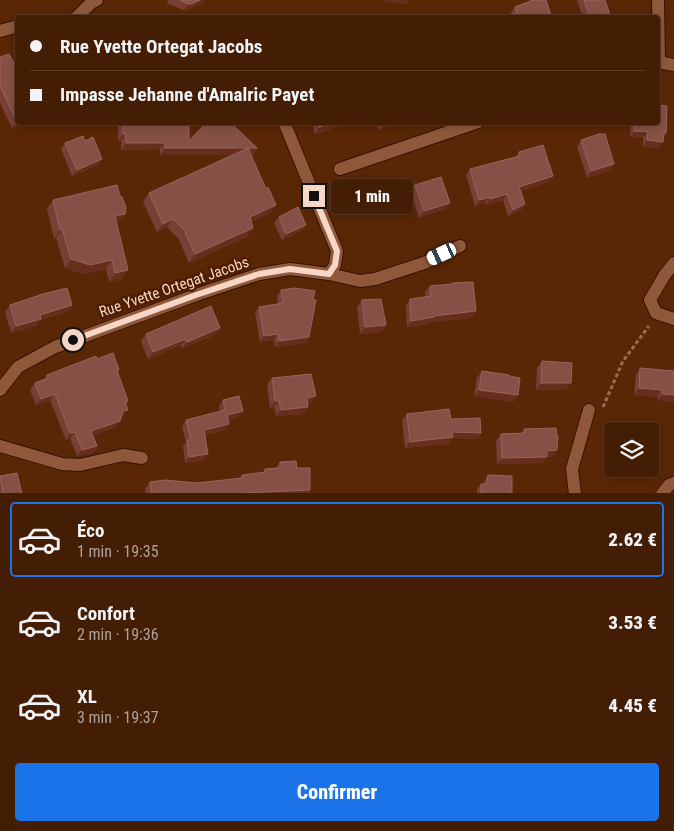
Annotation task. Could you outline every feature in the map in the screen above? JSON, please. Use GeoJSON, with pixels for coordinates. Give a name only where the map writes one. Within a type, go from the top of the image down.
{"type":"FeatureCollection","features":[{"type":"Feature","properties":{"kind":"street"},"geometry":{"type":"LineString","coordinates":[[79,15],[91,3],[97,0]]}},
{"type":"Feature","properties":{"kind":"street"},"geometry":{"type":"LineString","coordinates":[[658,0],[658,15]]}},
{"type":"Feature","properties":{"kind":"street"},"geometry":{"type":"LineString","coordinates":[[0,31],[15,27]]}},
{"type":"Feature","properties":{"kind":"street"},"geometry":{"type":"LineString","coordinates":[[660,62],[674,65]]}},
{"type":"Feature","properties":{"kind":"street"},"geometry":{"type":"LineString","coordinates":[[285,125],[337,251],[335,265],[329,274]]}},
{"type":"Feature","properties":{"kind":"street"},"geometry":{"type":"LineString","coordinates":[[340,169],[469,125]]}},
{"type":"Feature","properties":{"kind":"street","name":"Rue Yvette Ortegat Jacobs"},"geometry":{"type":"LineString","coordinates":[[0,390],[18,367],[55,347],[259,274],[290,269],[360,280],[375,279],[424,263],[460,246]]}},
{"type":"Feature","properties":{"kind":"street"},"geometry":{"type":"LineString","coordinates":[[674,264],[664,276],[650,300],[656,313],[674,319]]}},
{"type":"Feature","properties":{"kind":"street"},"geometry":{"type":"LineString","coordinates":[[575,493],[572,469],[595,411]]}},
{"type":"Feature","properties":{"kind":"street"},"geometry":{"type":"LineString","coordinates":[[0,446],[62,464],[80,465],[123,455],[142,458]]}},
{"type":"Feature","properties":{"kind":"street"},"geometry":{"type":"LineString","coordinates":[[663,493],[669,485],[674,483]]}},
{"type":"Feature","properties":{"kind":"path"},"geometry":{"type":"LineString","coordinates":[[595,411],[623,361],[648,328],[656,313]]}},
{"type":"Feature","properties":{"kind":"building"},"geometry":{"type":"Polygon","coordinates":[[[180,0],[200,0],[188,4],[180,0]]]}},
{"type":"Feature","properties":{"kind":"building"},"geometry":{"type":"Polygon","coordinates":[[[533,0],[546,0],[551,15],[511,15],[517,13],[515,7],[533,0]]]}},
{"type":"Feature","properties":{"kind":"building"},"geometry":{"type":"Polygon","coordinates":[[[584,0],[605,0],[610,15],[589,15],[584,0]]]}},
{"type":"Feature","properties":{"kind":"building"},"geometry":{"type":"Polygon","coordinates":[[[9,54],[15,65],[15,118],[0,86],[0,57],[9,54]]]}},
{"type":"Feature","properties":{"kind":"building"},"geometry":{"type":"Polygon","coordinates":[[[660,105],[667,106],[666,133],[664,133],[663,142],[647,140],[648,132],[634,131],[635,125],[660,125],[660,105]]]}},
{"type":"Feature","properties":{"kind":"building"},"geometry":{"type":"Polygon","coordinates":[[[123,125],[189,125],[189,141],[204,125],[233,125],[257,148],[165,148],[165,143],[126,143],[126,134],[123,134],[123,125]]]}},
{"type":"Feature","properties":{"kind":"building"},"geometry":{"type":"Polygon","coordinates":[[[605,134],[614,164],[591,171],[581,140],[605,134]]]}},
{"type":"Feature","properties":{"kind":"building"},"geometry":{"type":"Polygon","coordinates":[[[83,136],[85,141],[93,137],[102,159],[77,170],[65,143],[83,136]]]}},
{"type":"Feature","properties":{"kind":"building"},"geometry":{"type":"Polygon","coordinates":[[[543,145],[553,176],[519,187],[525,204],[513,210],[507,194],[479,200],[470,169],[520,156],[519,152],[543,145]]]}},
{"type":"Feature","properties":{"kind":"building"},"geometry":{"type":"Polygon","coordinates":[[[248,148],[266,189],[268,187],[276,205],[250,217],[253,228],[195,254],[184,230],[173,219],[163,224],[149,193],[248,148]]]}},
{"type":"Feature","properties":{"kind":"building"},"geometry":{"type":"Polygon","coordinates":[[[441,177],[450,203],[424,211],[415,185],[441,177]]]}},
{"type":"Feature","properties":{"kind":"building"},"geometry":{"type":"Polygon","coordinates":[[[383,181],[387,202],[356,207],[353,185],[383,181]]]}},
{"type":"Feature","properties":{"kind":"building"},"geometry":{"type":"Polygon","coordinates":[[[117,185],[126,207],[125,214],[115,216],[128,270],[115,273],[112,260],[90,265],[71,259],[62,229],[60,230],[53,200],[117,185]]]}},
{"type":"Feature","properties":{"kind":"building"},"geometry":{"type":"Polygon","coordinates":[[[298,207],[306,225],[286,234],[279,217],[298,207]]]}},
{"type":"Feature","properties":{"kind":"building"},"geometry":{"type":"Polygon","coordinates":[[[473,282],[476,311],[411,321],[410,299],[431,296],[430,286],[473,282]]]}},
{"type":"Feature","properties":{"kind":"building"},"geometry":{"type":"Polygon","coordinates":[[[67,288],[72,305],[40,315],[41,319],[16,326],[10,305],[67,288]]]}},
{"type":"Feature","properties":{"kind":"building"},"geometry":{"type":"Polygon","coordinates":[[[295,288],[315,291],[313,300],[316,300],[309,337],[279,341],[278,334],[264,336],[259,307],[283,303],[281,290],[295,288]]]}},
{"type":"Feature","properties":{"kind":"building"},"geometry":{"type":"Polygon","coordinates":[[[381,299],[386,325],[365,327],[362,300],[381,299]]]}},
{"type":"Feature","properties":{"kind":"building"},"geometry":{"type":"Polygon","coordinates":[[[211,306],[220,328],[187,342],[186,339],[153,352],[146,334],[211,306]]]}},
{"type":"Feature","properties":{"kind":"building"},"geometry":{"type":"Polygon","coordinates":[[[113,353],[128,401],[125,402],[128,410],[123,411],[120,421],[91,431],[97,446],[82,450],[75,432],[70,433],[55,394],[41,399],[35,383],[48,378],[47,375],[96,356],[97,359],[113,353]]]}},
{"type":"Feature","properties":{"kind":"building"},"geometry":{"type":"Polygon","coordinates":[[[542,361],[572,363],[571,383],[541,383],[542,361]]]}},
{"type":"Feature","properties":{"kind":"building"},"geometry":{"type":"Polygon","coordinates":[[[640,368],[674,371],[674,395],[662,394],[662,390],[639,388],[640,368]]]}},
{"type":"Feature","properties":{"kind":"building"},"geometry":{"type":"Polygon","coordinates":[[[482,371],[520,378],[518,395],[479,390],[482,371]]]}},
{"type":"Feature","properties":{"kind":"building"},"geometry":{"type":"Polygon","coordinates":[[[311,374],[316,396],[307,398],[308,407],[281,410],[279,401],[275,401],[272,378],[311,374]]]}},
{"type":"Feature","properties":{"kind":"building"},"geometry":{"type":"Polygon","coordinates":[[[239,396],[243,411],[227,415],[229,424],[204,430],[208,454],[189,457],[187,440],[191,440],[186,420],[225,410],[223,400],[239,396]]]}},
{"type":"Feature","properties":{"kind":"building"},"geometry":{"type":"Polygon","coordinates":[[[449,409],[451,419],[480,418],[481,433],[452,432],[453,437],[410,442],[407,414],[449,409]]]}},
{"type":"Feature","properties":{"kind":"building"},"geometry":{"type":"Polygon","coordinates":[[[556,428],[558,436],[557,450],[547,451],[547,457],[502,458],[501,434],[525,433],[524,429],[556,428]]]}},
{"type":"Feature","properties":{"kind":"building"},"geometry":{"type":"Polygon","coordinates":[[[296,461],[297,468],[310,468],[310,490],[244,493],[152,493],[150,482],[165,480],[197,483],[242,478],[242,475],[265,472],[265,469],[280,468],[280,462],[296,461]]]}},
{"type":"Feature","properties":{"kind":"building"},"geometry":{"type":"Polygon","coordinates":[[[17,473],[22,493],[3,493],[0,476],[17,473]]]}},
{"type":"Feature","properties":{"kind":"building"},"geometry":{"type":"Polygon","coordinates":[[[488,475],[512,476],[512,493],[481,493],[481,484],[487,484],[488,475]]]}},
{"type":"Feature","properties":{"kind":"route"},"geometry":{"type":"LineString","coordinates":[[73,340],[259,274],[290,269],[329,274],[335,265],[337,251],[314,196]]}}]}
